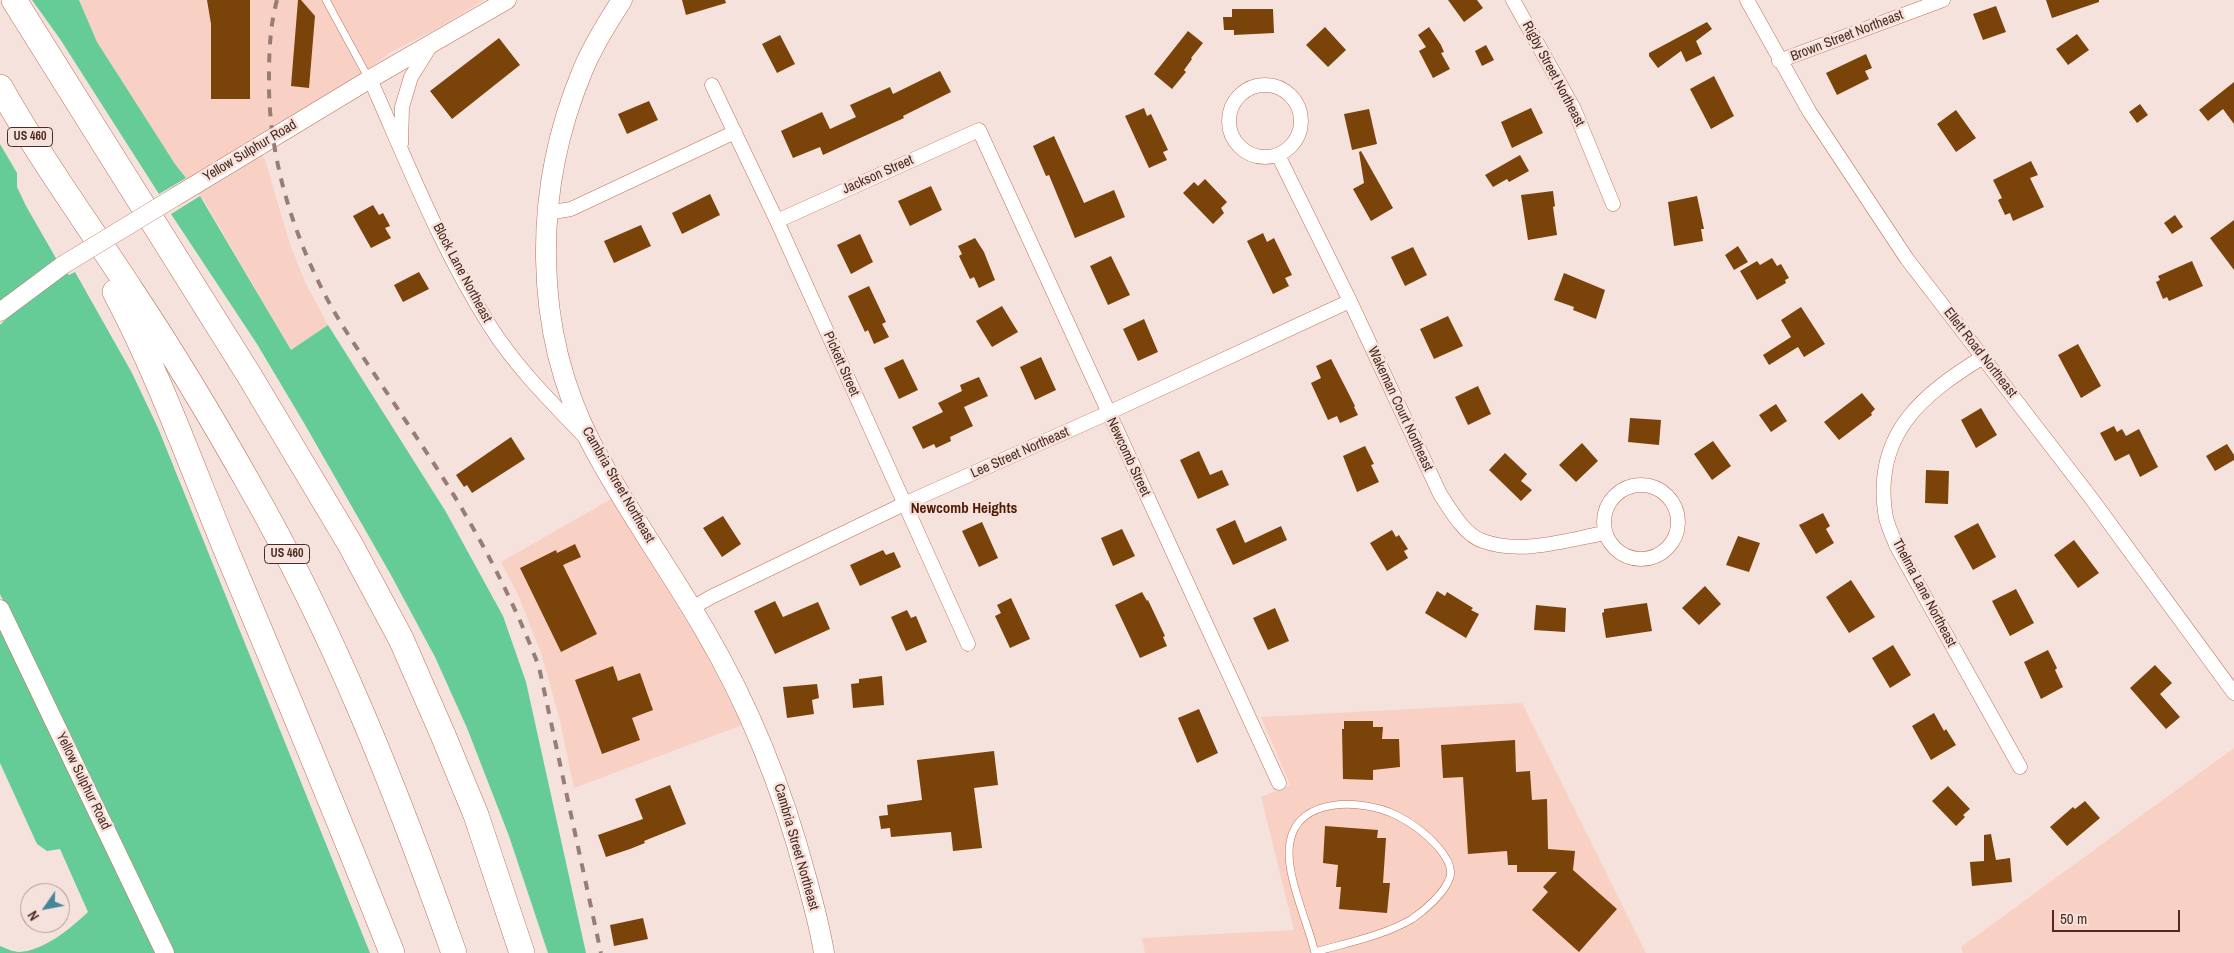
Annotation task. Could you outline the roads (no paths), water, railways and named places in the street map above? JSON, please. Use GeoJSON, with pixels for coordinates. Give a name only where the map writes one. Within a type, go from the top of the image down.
{"type":"FeatureCollection","features":[{"type":"Feature","properties":{"kind":"highway"},"geometry":{"type":"LineString","coordinates":[[14,0],[250,375],[350,544],[401,639],[476,815],[519,946]]}},
{"type":"Feature","properties":{"kind":"highway","name":"US 460"},"geometry":{"type":"LineString","coordinates":[[0,87],[60,186],[131,290],[196,393],[250,485],[314,606],[372,736],[420,858],[454,953]]}},
{"type":"Feature","properties":{"kind":"highway"},"geometry":{"type":"LineString","coordinates":[[60,186],[130,320],[351,850],[392,953]]}},
{"type":"Feature","properties":{"kind":"main road","name":"Cambria Street Northeast"},"geometry":{"type":"LineString","coordinates":[[622,0],[593,49],[570,103],[551,178],[547,213],[545,265],[551,322],[568,386],[591,443],[692,608],[742,699],[775,777],[798,847],[824,953]]}},
{"type":"Feature","properties":{"kind":"street","name":"Yellow Sulphur Road"},"geometry":{"type":"LineString","coordinates":[[0,312],[63,265],[370,80],[507,0]]}},
{"type":"Feature","properties":{"kind":"street","name":"Rigby Street Northeast"},"geometry":{"type":"LineString","coordinates":[[1513,0],[1574,110],[1613,204]]}},
{"type":"Feature","properties":{"kind":"street","name":"Ellett Road Northeast"},"geometry":{"type":"LineString","coordinates":[[1747,0],[1780,61],[1841,161],[1907,259],[1983,357],[2234,693]]}},
{"type":"Feature","properties":{"kind":"street","name":"Brown Street Northeast"},"geometry":{"type":"LineString","coordinates":[[1780,61],[1943,0]]}},
{"type":"Feature","properties":{"kind":"street"},"geometry":{"type":"LineString","coordinates":[[400,147],[402,107],[411,77],[432,44]]}},
{"type":"Feature","properties":{"kind":"street","name":"Block Lane Northeast"},"geometry":{"type":"LineString","coordinates":[[370,80],[454,263],[490,327],[534,386],[591,443]]}},
{"type":"Feature","properties":{"kind":"street","name":"Pickett Street"},"geometry":{"type":"LineString","coordinates":[[712,85],[777,221],[968,644]]}},
{"type":"Feature","properties":{"kind":"street"},"geometry":{"type":"LineString","coordinates":[[1259,85],[1273,86],[1286,91],[1296,101],[1301,116],[1300,132],[1291,146],[1278,155],[1264,157],[1250,154],[1238,146],[1230,130],[1230,112],[1236,100],[1246,90],[1259,85]]}},
{"type":"Feature","properties":{"kind":"street","name":"Jackson Street"},"geometry":{"type":"LineString","coordinates":[[777,221],[979,130]]}},
{"type":"Feature","properties":{"kind":"street","name":"Newcomb Street"},"geometry":{"type":"LineString","coordinates":[[979,130],[1279,783]]}},
{"type":"Feature","properties":{"kind":"street"},"geometry":{"type":"LineString","coordinates":[[547,213],[571,209],[735,132]]}},
{"type":"Feature","properties":{"kind":"street","name":"Wakeman Court Northeast"},"geometry":{"type":"LineString","coordinates":[[1278,155],[1350,301],[1440,494],[1459,522],[1482,541],[1512,547],[1544,544],[1605,533]]}},
{"type":"Feature","properties":{"kind":"street","name":"Lee Street Northeast"},"geometry":{"type":"LineString","coordinates":[[692,608],[710,597],[904,504],[1108,413],[1350,301]]}},
{"type":"Feature","properties":{"kind":"street","name":"Thelma Lane Northeast"},"geometry":{"type":"LineString","coordinates":[[1983,357],[1948,379],[1925,397],[1908,416],[1891,446],[1884,480],[1885,513],[1896,545],[2020,767]]}},
{"type":"Feature","properties":{"kind":"street"},"geometry":{"type":"LineString","coordinates":[[1648,484],[1665,492],[1676,508],[1678,526],[1672,543],[1662,553],[1649,559],[1635,559],[1622,554],[1612,546],[1605,533],[1603,518],[1607,504],[1616,492],[1630,485],[1648,484]]}},
{"type":"Feature","properties":{"kind":"street","name":"Yellow Sulphur Road"},"geometry":{"type":"LineString","coordinates":[[0,609],[165,953]]}},
{"type":"Feature","properties":{"kind":"lane"},"geometry":{"type":"LineString","coordinates":[[326,0],[370,80]]}},
{"type":"Feature","properties":{"kind":"lane"},"geometry":{"type":"LineString","coordinates":[[1341,805],[1366,806],[1395,815],[1427,834],[1443,853],[1450,870],[1450,877],[1446,884],[1428,906],[1399,926],[1315,952],[1300,903],[1289,854],[1291,836],[1300,822],[1308,814],[1324,808],[1341,805]]}},
{"type":"Feature","properties":{"kind":"railway"},"geometry":{"type":"LineString","coordinates":[[277,0],[270,49],[270,105],[277,158],[290,211],[309,261],[330,305],[463,510],[499,576],[530,644],[539,667],[601,953]]}},
{"type":"Feature","properties":{"kind":"district","name":"Newcomb Heights"},"geometry":{"type":"Point","coordinates":[964,509]}}]}
